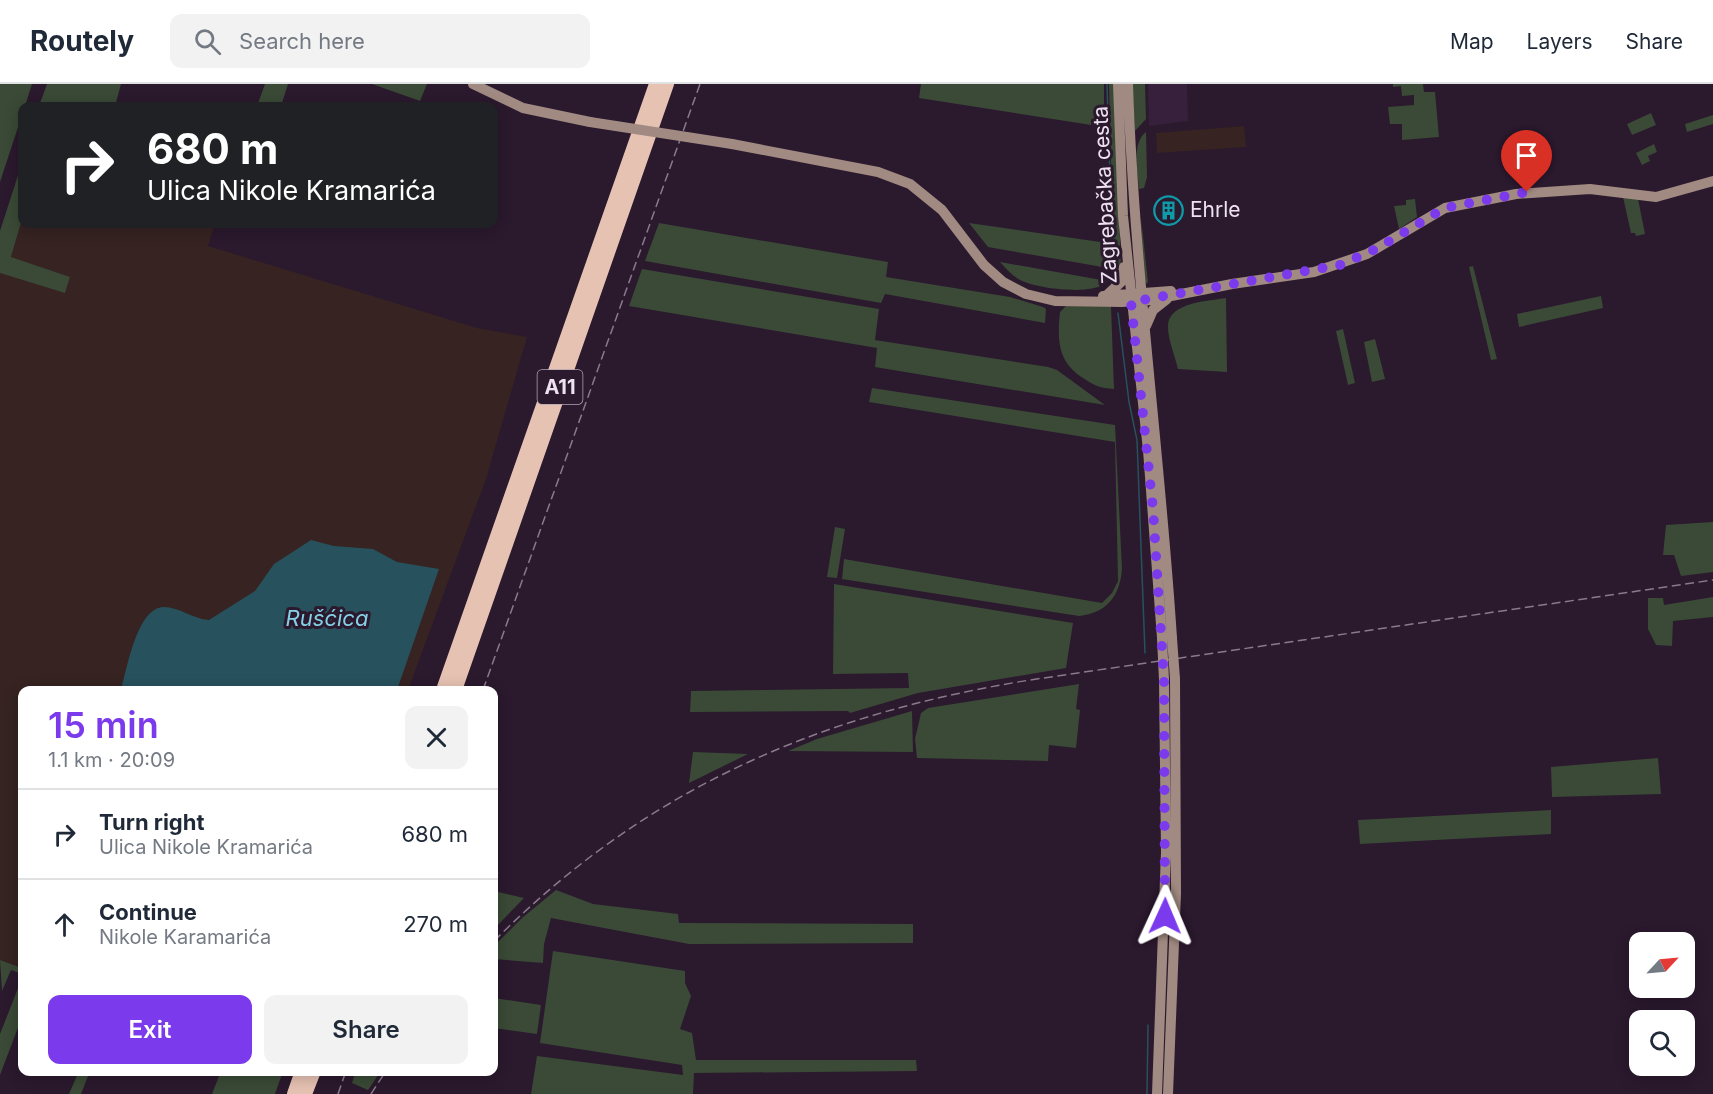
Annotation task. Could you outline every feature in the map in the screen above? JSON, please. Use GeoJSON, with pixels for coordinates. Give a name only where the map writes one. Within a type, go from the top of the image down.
{"type":"FeatureCollection","features":[{"type":"Feature","properties":{"kind":"highway","name":"A11"},"geometry":{"type":"LineString","coordinates":[[444,686],[656,84]]}},
{"type":"Feature","properties":{"kind":"highway","name":"A11"},"geometry":{"type":"LineString","coordinates":[[455,686],[667,84]]}},
{"type":"Feature","properties":{"kind":"highway"},"geometry":{"type":"LineString","coordinates":[[294,1094],[300,1076]]}},
{"type":"Feature","properties":{"kind":"highway"},"geometry":{"type":"LineString","coordinates":[[305,1094],[312,1076]]}},
{"type":"Feature","properties":{"kind":"main road"},"geometry":{"type":"LineString","coordinates":[[473,84],[523,108],[590,122],[732,144],[854,167],[894,177],[922,192],[942,210],[984,265],[1003,282],[1026,294],[1041,298],[1091,300],[1172,296],[1189,291]]}},
{"type":"Feature","properties":{"kind":"main road","name":"Zagrebačka cesta"},"geometry":{"type":"LineString","coordinates":[[1118,84],[1127,261],[1145,329],[1163,506],[1176,893],[1168,1090]]}},
{"type":"Feature","properties":{"kind":"main road","name":"Zagrebačka cesta"},"geometry":{"type":"LineString","coordinates":[[1128,84],[1136,297],[1152,497],[1167,638]]}},
{"type":"Feature","properties":{"kind":"main road"},"geometry":{"type":"LineString","coordinates":[[1091,300],[1106,296],[1136,297],[1189,291],[1314,272],[1367,254],[1451,206],[1527,192],[1602,190],[1637,196],[1662,196],[1713,181]]}},
{"type":"Feature","properties":{"kind":"main road"},"geometry":{"type":"LineString","coordinates":[[1106,296],[1121,282],[1127,261]]}},
{"type":"Feature","properties":{"kind":"main road"},"geometry":{"type":"LineString","coordinates":[[1145,329],[1153,310],[1172,296]]}},
{"type":"Feature","properties":{"kind":"main road","name":"Zagrebačka cesta"},"geometry":{"type":"LineString","coordinates":[[1157,1094],[1166,863],[1169,679]]}},
{"type":"Feature","properties":{"kind":"shaded area"},"geometry":{"type":"Polygon","coordinates":[[[1148,84],[1187,84],[1188,121],[1149,126],[1148,84]]]}},
{"type":"Feature","properties":{"kind":"shaded area"},"geometry":{"type":"Polygon","coordinates":[[[1244,126],[1246,147],[1157,153],[1156,133],[1244,126]]]}},
{"type":"Feature","properties":{"kind":"shaded area"},"geometry":{"type":"Polygon","coordinates":[[[19,228],[214,228],[208,246],[477,328],[527,337],[486,479],[409,686],[18,686],[18,967],[0,960],[0,273],[65,292],[70,277],[11,258],[19,228]]]}},
{"type":"Feature","properties":{"kind":"green space"},"geometry":{"type":"Polygon","coordinates":[[[0,84],[32,84],[26,102],[18,102],[18,127],[0,182],[0,84]]]}},
{"type":"Feature","properties":{"kind":"green space"},"geometry":{"type":"Polygon","coordinates":[[[47,84],[121,84],[116,102],[40,102],[47,84]]]}},
{"type":"Feature","properties":{"kind":"green space"},"geometry":{"type":"Polygon","coordinates":[[[265,84],[288,84],[282,102],[258,102],[265,84]]]}},
{"type":"Feature","properties":{"kind":"green space"},"geometry":{"type":"Polygon","coordinates":[[[372,84],[427,84],[420,101],[372,84]]]}},
{"type":"Feature","properties":{"kind":"green space"},"geometry":{"type":"Polygon","coordinates":[[[921,84],[1104,84],[1104,127],[919,98],[921,84]]]}},
{"type":"Feature","properties":{"kind":"green space"},"geometry":{"type":"Polygon","coordinates":[[[1109,84],[1115,84],[1121,271],[1117,283],[1111,284],[1109,275],[1114,274],[1109,84]]]}},
{"type":"Feature","properties":{"kind":"green space"},"geometry":{"type":"Polygon","coordinates":[[[1132,84],[1145,84],[1146,119],[1135,131],[1132,84]]]}},
{"type":"Feature","properties":{"kind":"green space"},"geometry":{"type":"Polygon","coordinates":[[[1393,84],[1423,84],[1424,92],[1435,92],[1439,137],[1402,140],[1402,124],[1390,124],[1388,107],[1414,105],[1414,95],[1402,96],[1401,86],[1393,87],[1393,84]]]}},
{"type":"Feature","properties":{"kind":"green space"},"geometry":{"type":"Polygon","coordinates":[[[1651,113],[1656,125],[1632,135],[1627,124],[1651,113]]]}},
{"type":"Feature","properties":{"kind":"green space"},"geometry":{"type":"Polygon","coordinates":[[[1713,115],[1713,124],[1687,132],[1685,124],[1713,115]]]}},
{"type":"Feature","properties":{"kind":"green space"},"geometry":{"type":"Polygon","coordinates":[[[1146,132],[1147,177],[1144,188],[1139,189],[1137,151],[1138,143],[1146,132]]]}},
{"type":"Feature","properties":{"kind":"green space"},"geometry":{"type":"Polygon","coordinates":[[[1654,144],[1657,152],[1648,156],[1650,161],[1642,165],[1636,153],[1654,144]]]}},
{"type":"Feature","properties":{"kind":"green space"},"geometry":{"type":"Polygon","coordinates":[[[18,175],[19,228],[11,257],[70,277],[65,293],[0,273],[0,231],[18,175]]]}},
{"type":"Feature","properties":{"kind":"green space"},"geometry":{"type":"Polygon","coordinates":[[[1623,197],[1638,199],[1645,234],[1636,236],[1635,233],[1631,233],[1623,197]]]}},
{"type":"Feature","properties":{"kind":"green space"},"geometry":{"type":"Polygon","coordinates":[[[1415,199],[1417,217],[1399,229],[1394,206],[1406,205],[1406,200],[1415,199]]]}},
{"type":"Feature","properties":{"kind":"green space"},"geometry":{"type":"Polygon","coordinates":[[[1141,218],[1148,282],[1146,284],[1143,276],[1141,218]]]}},
{"type":"Feature","properties":{"kind":"green space"},"geometry":{"type":"Polygon","coordinates":[[[659,223],[888,262],[886,277],[1010,297],[1046,309],[1045,323],[885,294],[881,303],[645,261],[659,223]]]}},
{"type":"Feature","properties":{"kind":"green space"},"geometry":{"type":"Polygon","coordinates":[[[969,223],[1107,243],[1108,268],[988,247],[969,223]]]}},
{"type":"Feature","properties":{"kind":"green space"},"geometry":{"type":"Polygon","coordinates":[[[1000,262],[1107,281],[1101,286],[1081,290],[1043,287],[1021,281],[1000,262]]]}},
{"type":"Feature","properties":{"kind":"green space"},"geometry":{"type":"Polygon","coordinates":[[[1473,266],[1497,359],[1491,360],[1469,267],[1473,266]]]}},
{"type":"Feature","properties":{"kind":"green space"},"geometry":{"type":"Polygon","coordinates":[[[642,269],[879,309],[875,340],[1048,367],[1057,370],[1105,405],[875,367],[877,348],[629,306],[642,269]]]}},
{"type":"Feature","properties":{"kind":"green space"},"geometry":{"type":"Polygon","coordinates":[[[1601,296],[1603,308],[1519,327],[1517,314],[1601,296]]]}},
{"type":"Feature","properties":{"kind":"green space"},"geometry":{"type":"Polygon","coordinates":[[[1226,298],[1227,372],[1178,369],[1168,327],[1174,312],[1191,304],[1226,298]]]}},
{"type":"Feature","properties":{"kind":"green space"},"geometry":{"type":"Polygon","coordinates":[[[1067,305],[1111,306],[1114,389],[1087,381],[1068,365],[1064,358],[1059,341],[1059,323],[1060,312],[1067,305]]]}},
{"type":"Feature","properties":{"kind":"green space"},"geometry":{"type":"Polygon","coordinates":[[[1343,329],[1355,383],[1348,385],[1336,331],[1343,329]]]}},
{"type":"Feature","properties":{"kind":"green space"},"geometry":{"type":"Polygon","coordinates":[[[1375,339],[1385,379],[1372,382],[1364,342],[1375,339]]]}},
{"type":"Feature","properties":{"kind":"green space"},"geometry":{"type":"Polygon","coordinates":[[[872,388],[1115,425],[1122,569],[1115,595],[1110,601],[1097,611],[1079,616],[842,579],[844,559],[1102,603],[1112,593],[1118,581],[1115,442],[869,402],[872,388]]]}},
{"type":"Feature","properties":{"kind":"green space"},"geometry":{"type":"Polygon","coordinates":[[[1713,522],[1713,572],[1681,576],[1674,555],[1663,555],[1666,525],[1713,522]]]}},
{"type":"Feature","properties":{"kind":"green space"},"geometry":{"type":"Polygon","coordinates":[[[835,527],[845,529],[837,578],[827,577],[835,527]]]}},
{"type":"Feature","properties":{"kind":"green space"},"geometry":{"type":"Polygon","coordinates":[[[834,584],[1073,623],[1066,668],[918,693],[850,713],[848,711],[690,712],[691,691],[909,688],[908,673],[833,674],[834,584]]]}},
{"type":"Feature","properties":{"kind":"green space"},"geometry":{"type":"Polygon","coordinates":[[[1713,597],[1713,617],[1673,621],[1672,646],[1656,645],[1648,629],[1648,598],[1663,598],[1664,605],[1713,597]]]}},
{"type":"Feature","properties":{"kind":"green space"},"geometry":{"type":"Polygon","coordinates":[[[1079,684],[1076,709],[1080,710],[1076,748],[1049,745],[1048,761],[917,758],[915,739],[921,713],[928,708],[1079,684]]]}},
{"type":"Feature","properties":{"kind":"green space"},"geometry":{"type":"Polygon","coordinates":[[[912,711],[913,752],[788,751],[817,739],[912,711]]]}},
{"type":"Feature","properties":{"kind":"green space"},"geometry":{"type":"Polygon","coordinates":[[[693,752],[748,754],[689,783],[693,752]]]}},
{"type":"Feature","properties":{"kind":"green space"},"geometry":{"type":"Polygon","coordinates":[[[1658,758],[1661,794],[1552,797],[1551,767],[1658,758]]]}},
{"type":"Feature","properties":{"kind":"green space"},"geometry":{"type":"Polygon","coordinates":[[[1551,810],[1551,834],[1360,844],[1358,820],[1551,810]]]}},
{"type":"Feature","properties":{"kind":"green space"},"geometry":{"type":"Polygon","coordinates":[[[556,890],[593,904],[678,914],[679,923],[913,924],[913,943],[689,944],[551,918],[544,944],[543,963],[498,959],[498,942],[522,918],[556,890]]]}},
{"type":"Feature","properties":{"kind":"green space"},"geometry":{"type":"Polygon","coordinates":[[[498,892],[524,898],[498,925],[498,892]]]}},
{"type":"Feature","properties":{"kind":"green space"},"geometry":{"type":"Polygon","coordinates":[[[553,951],[685,971],[685,983],[691,996],[680,1029],[692,1033],[696,1060],[916,1060],[917,1071],[694,1073],[693,1094],[531,1094],[537,1056],[683,1075],[682,1065],[540,1043],[553,951]]]}},
{"type":"Feature","properties":{"kind":"green space"},"geometry":{"type":"Polygon","coordinates":[[[0,960],[18,967],[18,973],[11,970],[2,991],[0,960]]]}},
{"type":"Feature","properties":{"kind":"green space"},"geometry":{"type":"Polygon","coordinates":[[[18,988],[18,1028],[0,1075],[0,1034],[18,988]]]}},
{"type":"Feature","properties":{"kind":"green space"},"geometry":{"type":"Polygon","coordinates":[[[498,999],[541,1005],[537,1034],[498,1029],[498,999]]]}},
{"type":"Feature","properties":{"kind":"green space"},"geometry":{"type":"Polygon","coordinates":[[[77,1076],[88,1076],[81,1094],[69,1094],[77,1076]]]}},
{"type":"Feature","properties":{"kind":"green space"},"geometry":{"type":"Polygon","coordinates":[[[219,1076],[281,1076],[275,1094],[212,1094],[219,1076]]]}},
{"type":"Feature","properties":{"kind":"green space"},"geometry":{"type":"Polygon","coordinates":[[[354,1076],[378,1076],[368,1090],[352,1083],[354,1076]]]}},
{"type":"Feature","properties":{"kind":"water","name":"Rušćica"},"geometry":{"type":"Polygon","coordinates":[[[311,540],[334,546],[373,549],[397,562],[439,569],[398,686],[122,686],[140,628],[155,610],[170,608],[209,620],[255,591],[274,564],[311,540]]]}},
{"type":"Feature","properties":{"kind":"waterway"},"geometry":{"type":"LineString","coordinates":[[1107,84],[1113,274]]}},
{"type":"Feature","properties":{"kind":"waterway"},"geometry":{"type":"LineString","coordinates":[[1118,313],[1129,402],[1137,440],[1145,653]]}},
{"type":"Feature","properties":{"kind":"waterway"},"geometry":{"type":"LineString","coordinates":[[1147,1094],[1148,1025]]}},
{"type":"Feature","properties":{"kind":"railway"},"geometry":{"type":"LineString","coordinates":[[484,686],[700,84]]}},
{"type":"Feature","properties":{"kind":"railway"},"geometry":{"type":"LineString","coordinates":[[498,937],[552,887],[613,840],[675,800],[740,766],[808,737],[879,714],[953,695],[1030,680],[1713,580]]}},
{"type":"Feature","properties":{"kind":"railway"},"geometry":{"type":"LineString","coordinates":[[338,1094],[344,1076]]}},
{"type":"Feature","properties":{"kind":"railway"},"geometry":{"type":"LineString","coordinates":[[371,1094],[383,1076]]}},
{"type":"Feature","properties":{"kind":"place","name":"Ehrle"},"geometry":{"type":"Point","coordinates":[1169,210]}},
{"type":"Feature","properties":{"kind":"route"},"geometry":{"type":"LineString","coordinates":[[1165,916],[1164,680],[1148,450],[1131,302],[1167,298],[1189,291],[1314,272],[1340,265],[1376,249],[1445,208],[1527,192]]}}]}
